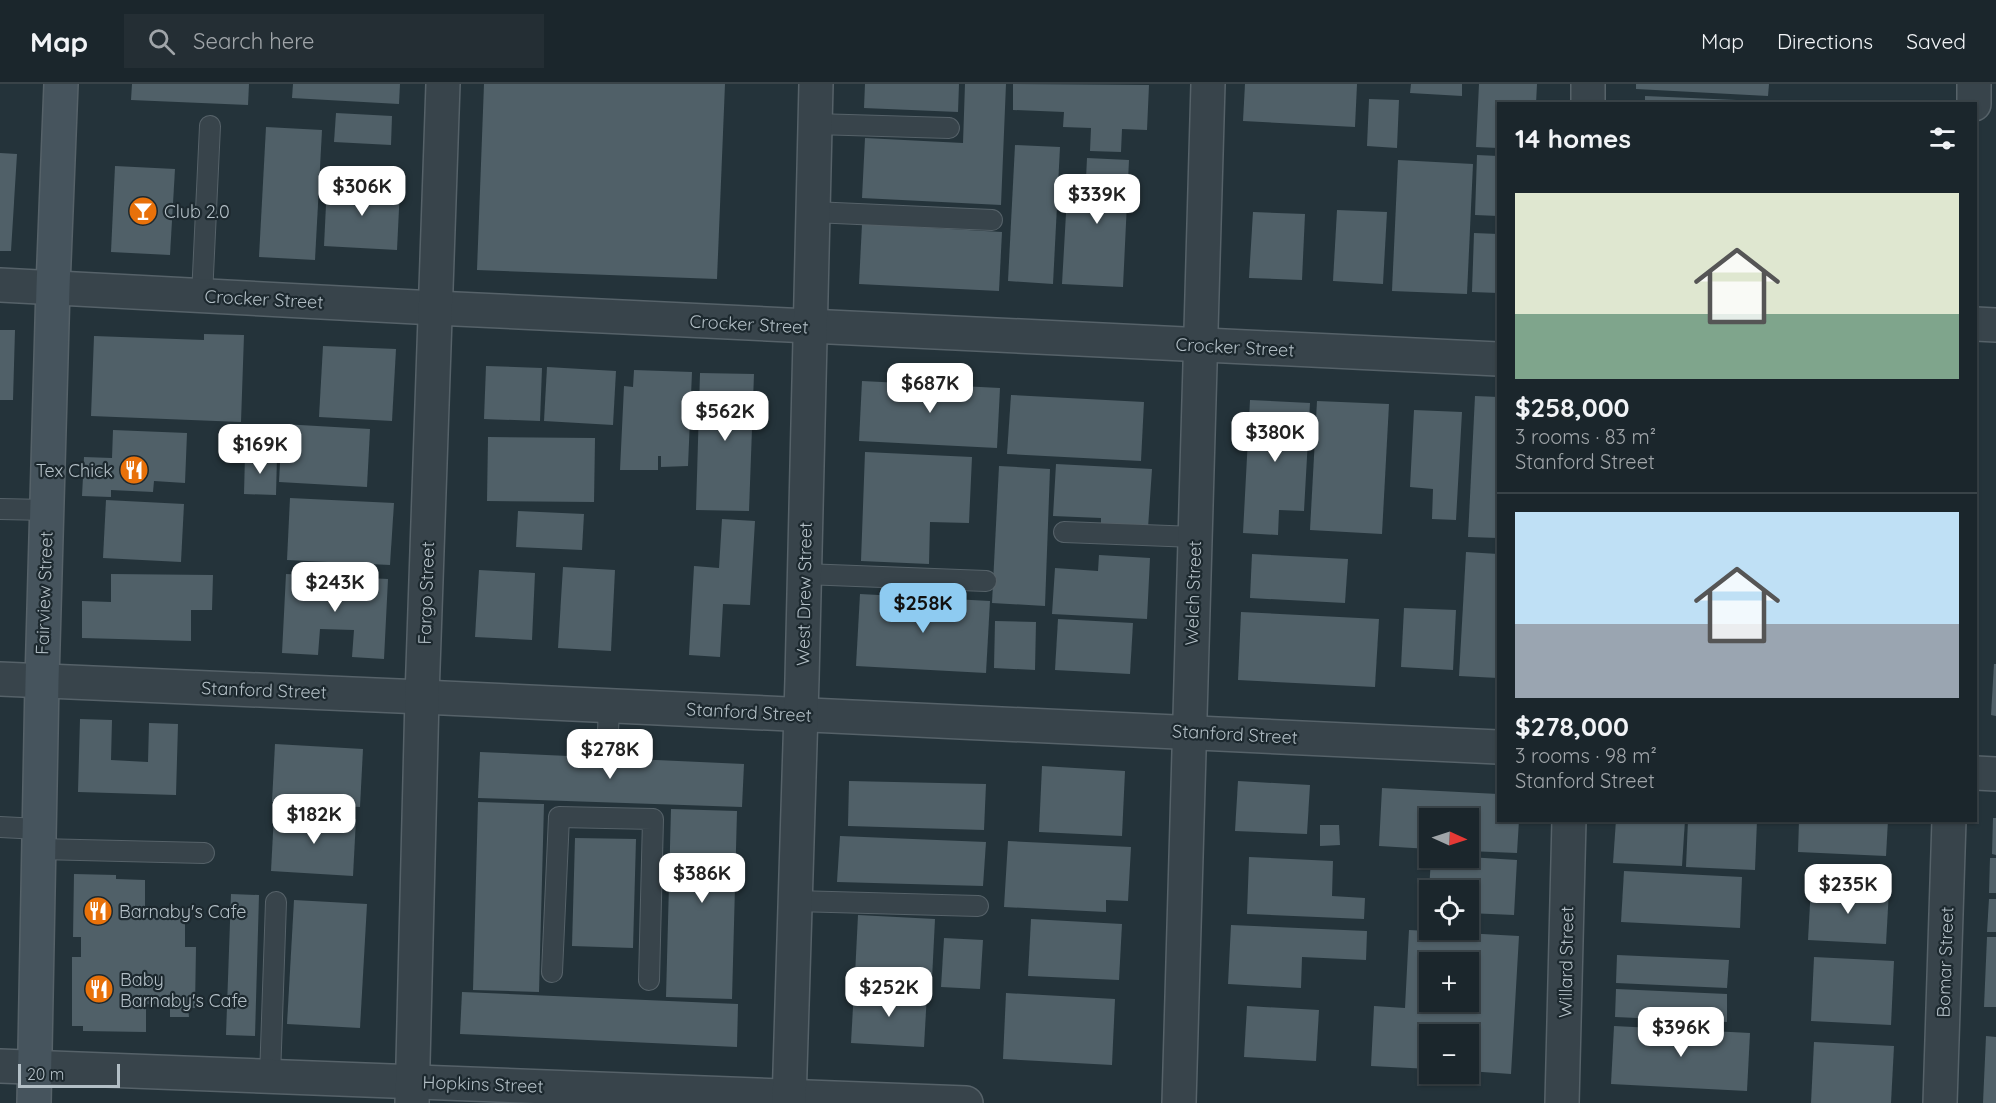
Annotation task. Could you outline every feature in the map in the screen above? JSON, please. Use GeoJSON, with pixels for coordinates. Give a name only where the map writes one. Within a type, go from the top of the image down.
{"type":"FeatureCollection","features":[{"type":"Feature","properties":{"kind":"street","name":"Fairview Street"},"geometry":{"type":"LineString","coordinates":[[34,1103],[46,510],[52,287],[61,84]]}},
{"type":"Feature","properties":{"kind":"street","name":"Fargo Street"},"geometry":{"type":"LineString","coordinates":[[412,1092],[422,697],[443,84]]}},
{"type":"Feature","properties":{"kind":"street","name":"West Drew Street"},"geometry":{"type":"LineString","coordinates":[[789,1100],[816,84]]}},
{"type":"Feature","properties":{"kind":"street","name":"Welch Street"},"geometry":{"type":"LineString","coordinates":[[1179,1103],[1208,84]]}},
{"type":"Feature","properties":{"kind":"street"},"geometry":{"type":"LineString","coordinates":[[1588,84],[1588,102]]}},
{"type":"Feature","properties":{"kind":"street"},"geometry":{"type":"LineString","coordinates":[[1974,84],[1974,102]]}},
{"type":"Feature","properties":{"kind":"street","name":"Crocker Street"},"geometry":{"type":"LineString","coordinates":[[0,285],[435,309],[1497,360]]}},
{"type":"Feature","properties":{"kind":"street"},"geometry":{"type":"LineString","coordinates":[[1977,324],[1996,325]]}},
{"type":"Feature","properties":{"kind":"street","name":"Stanford Street"},"geometry":{"type":"LineString","coordinates":[[0,679],[1497,747]]}},
{"type":"Feature","properties":{"kind":"street"},"geometry":{"type":"LineString","coordinates":[[1977,772],[1996,774]]}},
{"type":"Feature","properties":{"kind":"street","name":"Willard Street"},"geometry":{"type":"LineString","coordinates":[[1562,1103],[1569,822]]}},
{"type":"Feature","properties":{"kind":"street","name":"Bomar Street"},"geometry":{"type":"LineString","coordinates":[[1940,1103],[1949,822]]}},
{"type":"Feature","properties":{"kind":"street","name":"Hopkins Street"},"geometry":{"type":"LineString","coordinates":[[0,1066],[270,1077],[412,1092],[966,1103]]}},
{"type":"Feature","properties":{"kind":"lane"},"geometry":{"type":"LineString","coordinates":[[815,124],[949,128]]}},
{"type":"Feature","properties":{"kind":"lane"},"geometry":{"type":"LineString","coordinates":[[202,296],[210,126]]}},
{"type":"Feature","properties":{"kind":"lane"},"geometry":{"type":"LineString","coordinates":[[813,212],[992,220]]}},
{"type":"Feature","properties":{"kind":"lane"},"geometry":{"type":"LineString","coordinates":[[0,509],[46,510]]}},
{"type":"Feature","properties":{"kind":"lane"},"geometry":{"type":"LineString","coordinates":[[1065,532],[1196,537]]}},
{"type":"Feature","properties":{"kind":"lane"},"geometry":{"type":"LineString","coordinates":[[804,574],[986,581]]}},
{"type":"Feature","properties":{"kind":"lane"},"geometry":{"type":"LineString","coordinates":[[607,758],[609,705]]}},
{"type":"Feature","properties":{"kind":"lane"},"geometry":{"type":"LineString","coordinates":[[552,972],[559,817],[605,810],[653,819],[649,980]]}},
{"type":"Feature","properties":{"kind":"lane"},"geometry":{"type":"LineString","coordinates":[[0,827],[39,839],[204,853]]}},
{"type":"Feature","properties":{"kind":"lane"},"geometry":{"type":"LineString","coordinates":[[795,901],[978,906]]}},
{"type":"Feature","properties":{"kind":"lane"},"geometry":{"type":"LineString","coordinates":[[270,1077],[276,902]]}},
{"type":"Feature","properties":{"kind":"building"},"geometry":{"type":"Polygon","coordinates":[[[132,84],[249,84],[248,105],[131,100],[132,84]]]}},
{"type":"Feature","properties":{"kind":"building"},"geometry":{"type":"Polygon","coordinates":[[[293,84],[400,84],[399,104],[292,98],[293,84]]]}},
{"type":"Feature","properties":{"kind":"building"},"geometry":{"type":"Polygon","coordinates":[[[484,84],[725,84],[717,279],[477,270],[484,84]]]}},
{"type":"Feature","properties":{"kind":"building"},"geometry":{"type":"Polygon","coordinates":[[[865,84],[959,84],[958,112],[864,108],[865,84]]]}},
{"type":"Feature","properties":{"kind":"building"},"geometry":{"type":"Polygon","coordinates":[[[965,84],[1006,84],[1001,205],[862,198],[865,138],[963,143],[965,84]]]}},
{"type":"Feature","properties":{"kind":"building"},"geometry":{"type":"Polygon","coordinates":[[[1013,84],[1149,85],[1147,130],[1122,129],[1121,152],[1090,151],[1091,128],[1063,127],[1064,112],[1013,110],[1013,84]]]}},
{"type":"Feature","properties":{"kind":"building"},"geometry":{"type":"Polygon","coordinates":[[[1245,84],[1357,84],[1355,127],[1243,121],[1245,84]]]}},
{"type":"Feature","properties":{"kind":"building"},"geometry":{"type":"Polygon","coordinates":[[[1411,84],[1462,84],[1462,96],[1410,93],[1411,84]]]}},
{"type":"Feature","properties":{"kind":"building"},"geometry":{"type":"Polygon","coordinates":[[[1479,84],[1537,84],[1536,102],[1497,102],[1497,148],[1476,147],[1479,84]]]}},
{"type":"Feature","properties":{"kind":"building"},"geometry":{"type":"Polygon","coordinates":[[[1636,84],[1769,84],[1768,96],[1636,89],[1636,84]]]}},
{"type":"Feature","properties":{"kind":"building"},"geometry":{"type":"Polygon","coordinates":[[[1645,96],[1760,101],[1760,102],[1645,102],[1645,96]]]}},
{"type":"Feature","properties":{"kind":"building"},"geometry":{"type":"Polygon","coordinates":[[[1369,99],[1399,100],[1397,148],[1367,146],[1369,99]]]}},
{"type":"Feature","properties":{"kind":"building"},"geometry":{"type":"Polygon","coordinates":[[[336,113],[392,116],[391,145],[334,142],[336,113]]]}},
{"type":"Feature","properties":{"kind":"building"},"geometry":{"type":"Polygon","coordinates":[[[266,127],[322,130],[315,260],[259,257],[266,127]]]}},
{"type":"Feature","properties":{"kind":"building"},"geometry":{"type":"Polygon","coordinates":[[[1015,145],[1060,147],[1053,284],[1008,281],[1015,145]]]}},
{"type":"Feature","properties":{"kind":"building"},"geometry":{"type":"Polygon","coordinates":[[[0,153],[17,154],[11,251],[0,251],[0,153]]]}},
{"type":"Feature","properties":{"kind":"building"},"geometry":{"type":"Polygon","coordinates":[[[1477,155],[1497,156],[1497,216],[1475,215],[1477,155]]]}},
{"type":"Feature","properties":{"kind":"building"},"geometry":{"type":"Polygon","coordinates":[[[1087,158],[1129,160],[1123,287],[1062,284],[1068,178],[1086,179],[1087,158]]]}},
{"type":"Feature","properties":{"kind":"building"},"geometry":{"type":"Polygon","coordinates":[[[1398,160],[1473,164],[1467,294],[1392,291],[1398,160]]]}},
{"type":"Feature","properties":{"kind":"building","name":"Club 2.0"},"geometry":{"type":"Polygon","coordinates":[[[115,166],[175,169],[170,255],[111,252],[115,166]]]}},
{"type":"Feature","properties":{"kind":"building"},"geometry":{"type":"Polygon","coordinates":[[[327,184],[400,188],[397,250],[324,246],[327,184]]]}},
{"type":"Feature","properties":{"kind":"building"},"geometry":{"type":"Polygon","coordinates":[[[1337,210],[1387,212],[1383,284],[1333,281],[1337,210]]]}},
{"type":"Feature","properties":{"kind":"building"},"geometry":{"type":"Polygon","coordinates":[[[1253,212],[1305,214],[1302,280],[1249,278],[1253,212]]]}},
{"type":"Feature","properties":{"kind":"building"},"geometry":{"type":"Polygon","coordinates":[[[862,224],[1002,232],[999,291],[859,284],[862,224]]]}},
{"type":"Feature","properties":{"kind":"building"},"geometry":{"type":"Polygon","coordinates":[[[1474,233],[1497,234],[1497,293],[1472,292],[1474,233]]]}},
{"type":"Feature","properties":{"kind":"building"},"geometry":{"type":"Polygon","coordinates":[[[0,330],[15,330],[13,400],[0,400],[0,330]]]}},
{"type":"Feature","properties":{"kind":"building"},"geometry":{"type":"Polygon","coordinates":[[[204,334],[244,335],[241,422],[91,416],[94,336],[204,340],[204,334]]]}},
{"type":"Feature","properties":{"kind":"building"},"geometry":{"type":"Polygon","coordinates":[[[323,346],[396,349],[392,421],[319,417],[323,346]]]}},
{"type":"Feature","properties":{"kind":"building"},"geometry":{"type":"Polygon","coordinates":[[[486,366],[542,368],[540,421],[484,419],[486,366]]]}},
{"type":"Feature","properties":{"kind":"building"},"geometry":{"type":"Polygon","coordinates":[[[547,367],[616,371],[613,425],[544,421],[547,367]]]}},
{"type":"Feature","properties":{"kind":"building"},"geometry":{"type":"Polygon","coordinates":[[[634,370],[692,372],[688,466],[661,467],[661,456],[658,456],[658,470],[620,470],[624,386],[633,387],[634,370]]]}},
{"type":"Feature","properties":{"kind":"building"},"geometry":{"type":"Polygon","coordinates":[[[700,373],[754,374],[749,511],[696,510],[700,373]]]}},
{"type":"Feature","properties":{"kind":"building"},"geometry":{"type":"Polygon","coordinates":[[[862,381],[1000,388],[997,448],[859,441],[862,381]]]}},
{"type":"Feature","properties":{"kind":"building"},"geometry":{"type":"Polygon","coordinates":[[[1011,395],[1144,402],[1141,461],[1007,454],[1011,395]]]}},
{"type":"Feature","properties":{"kind":"building"},"geometry":{"type":"Polygon","coordinates":[[[1475,396],[1497,397],[1497,538],[1468,537],[1475,396]]]}},
{"type":"Feature","properties":{"kind":"building"},"geometry":{"type":"Polygon","coordinates":[[[1250,400],[1310,403],[1304,511],[1279,510],[1278,535],[1243,533],[1250,400]]]}},
{"type":"Feature","properties":{"kind":"building"},"geometry":{"type":"Polygon","coordinates":[[[1317,401],[1389,404],[1382,534],[1310,530],[1317,401]]]}},
{"type":"Feature","properties":{"kind":"building"},"geometry":{"type":"Polygon","coordinates":[[[1414,410],[1462,412],[1456,520],[1432,519],[1433,489],[1410,487],[1414,410]]]}},
{"type":"Feature","properties":{"kind":"building"},"geometry":{"type":"Polygon","coordinates":[[[282,424],[370,429],[367,487],[279,482],[282,424]]]}},
{"type":"Feature","properties":{"kind":"building","name":"Tex Chick"},"geometry":{"type":"Polygon","coordinates":[[[113,430],[187,433],[185,483],[154,481],[153,492],[111,490],[111,497],[82,496],[84,457],[112,458],[113,430]]]}},
{"type":"Feature","properties":{"kind":"building"},"geometry":{"type":"Polygon","coordinates":[[[488,437],[595,438],[594,502],[487,501],[488,437]]]}},
{"type":"Feature","properties":{"kind":"building"},"geometry":{"type":"Polygon","coordinates":[[[865,452],[972,457],[969,523],[930,522],[929,564],[861,561],[865,452]]]}},
{"type":"Feature","properties":{"kind":"building"},"geometry":{"type":"Polygon","coordinates":[[[245,455],[277,456],[276,495],[244,494],[245,455]]]}},
{"type":"Feature","properties":{"kind":"building"},"geometry":{"type":"Polygon","coordinates":[[[1056,464],[1152,469],[1148,528],[1101,525],[1101,518],[1053,516],[1056,464]]]}},
{"type":"Feature","properties":{"kind":"building"},"geometry":{"type":"Polygon","coordinates":[[[999,466],[1050,469],[1045,606],[992,603],[999,466]]]}},
{"type":"Feature","properties":{"kind":"building"},"geometry":{"type":"Polygon","coordinates":[[[290,498],[394,503],[390,565],[287,560],[290,498]]]}},
{"type":"Feature","properties":{"kind":"building"},"geometry":{"type":"Polygon","coordinates":[[[106,500],[184,504],[181,562],[103,558],[106,500]]]}},
{"type":"Feature","properties":{"kind":"building"},"geometry":{"type":"Polygon","coordinates":[[[518,511],[584,514],[582,550],[516,547],[518,511]]]}},
{"type":"Feature","properties":{"kind":"building"},"geometry":{"type":"Polygon","coordinates":[[[722,519],[755,521],[750,605],[723,604],[720,657],[689,655],[694,566],[719,568],[722,519]]]}},
{"type":"Feature","properties":{"kind":"building"},"geometry":{"type":"Polygon","coordinates":[[[1466,552],[1497,554],[1497,678],[1459,676],[1466,552]]]}},
{"type":"Feature","properties":{"kind":"building"},"geometry":{"type":"Polygon","coordinates":[[[1252,554],[1348,559],[1345,603],[1250,598],[1252,554]]]}},
{"type":"Feature","properties":{"kind":"building"},"geometry":{"type":"Polygon","coordinates":[[[1099,555],[1150,558],[1147,619],[1052,614],[1055,568],[1098,571],[1099,555]]]}},
{"type":"Feature","properties":{"kind":"building"},"geometry":{"type":"Polygon","coordinates":[[[563,567],[615,570],[611,651],[558,648],[563,567]]]}},
{"type":"Feature","properties":{"kind":"building"},"geometry":{"type":"Polygon","coordinates":[[[479,570],[535,573],[532,640],[475,637],[479,570]]]}},
{"type":"Feature","properties":{"kind":"building"},"geometry":{"type":"Polygon","coordinates":[[[111,574],[213,575],[212,610],[191,610],[191,641],[82,638],[82,601],[111,602],[111,574]]]}},
{"type":"Feature","properties":{"kind":"building"},"geometry":{"type":"Polygon","coordinates":[[[286,574],[388,579],[384,659],[352,657],[354,630],[320,629],[318,655],[282,653],[286,574]]]}},
{"type":"Feature","properties":{"kind":"building"},"geometry":{"type":"Polygon","coordinates":[[[860,594],[990,601],[986,673],[856,666],[860,594]]]}},
{"type":"Feature","properties":{"kind":"building"},"geometry":{"type":"Polygon","coordinates":[[[1404,608],[1456,610],[1453,670],[1401,667],[1404,608]]]}},
{"type":"Feature","properties":{"kind":"building"},"geometry":{"type":"Polygon","coordinates":[[[1241,612],[1379,619],[1375,687],[1238,680],[1241,612]]]}},
{"type":"Feature","properties":{"kind":"building"},"geometry":{"type":"Polygon","coordinates":[[[1058,619],[1133,623],[1130,674],[1055,670],[1058,619]]]}},
{"type":"Feature","properties":{"kind":"building"},"geometry":{"type":"Polygon","coordinates":[[[995,621],[1036,622],[1035,670],[994,668],[995,621]]]}},
{"type":"Feature","properties":{"kind":"building"},"geometry":{"type":"Polygon","coordinates":[[[1994,664],[1996,664],[1996,716],[1991,715],[1994,664]]]}},
{"type":"Feature","properties":{"kind":"building"},"geometry":{"type":"Polygon","coordinates":[[[80,719],[112,720],[111,760],[148,762],[149,723],[178,724],[176,795],[78,792],[80,719]]]}},
{"type":"Feature","properties":{"kind":"building"},"geometry":{"type":"Polygon","coordinates":[[[275,744],[363,749],[360,807],[272,802],[275,744]]]}},
{"type":"Feature","properties":{"kind":"building"},"geometry":{"type":"Polygon","coordinates":[[[480,752],[744,764],[742,807],[478,798],[480,752]]]}},
{"type":"Feature","properties":{"kind":"building"},"geometry":{"type":"Polygon","coordinates":[[[1042,766],[1125,771],[1122,836],[1039,832],[1042,766]]]}},
{"type":"Feature","properties":{"kind":"building"},"geometry":{"type":"Polygon","coordinates":[[[849,781],[986,784],[984,830],[848,826],[849,781]]]}},
{"type":"Feature","properties":{"kind":"building"},"geometry":{"type":"Polygon","coordinates":[[[1238,781],[1310,785],[1307,834],[1235,831],[1238,781]]]}},
{"type":"Feature","properties":{"kind":"building"},"geometry":{"type":"Polygon","coordinates":[[[1382,788],[1497,794],[1497,822],[1519,822],[1517,853],[1479,851],[1479,808],[1419,808],[1419,848],[1379,846],[1382,788]]]}},
{"type":"Feature","properties":{"kind":"building"},"geometry":{"type":"Polygon","coordinates":[[[478,802],[544,804],[539,992],[473,990],[478,802]]]}},
{"type":"Feature","properties":{"kind":"building"},"geometry":{"type":"Polygon","coordinates":[[[671,809],[737,811],[732,999],[666,997],[671,809]]]}},
{"type":"Feature","properties":{"kind":"building"},"geometry":{"type":"Polygon","coordinates":[[[274,814],[356,819],[353,876],[271,871],[274,814]]]}},
{"type":"Feature","properties":{"kind":"building"},"geometry":{"type":"Polygon","coordinates":[[[1993,818],[1996,818],[1996,855],[1992,854],[1993,818]]]}},
{"type":"Feature","properties":{"kind":"building"},"geometry":{"type":"Polygon","coordinates":[[[1616,822],[1685,822],[1682,866],[1613,863],[1616,822]]]}},
{"type":"Feature","properties":{"kind":"building"},"geometry":{"type":"Polygon","coordinates":[[[1688,822],[1757,822],[1755,870],[1686,867],[1688,822]]]}},
{"type":"Feature","properties":{"kind":"building"},"geometry":{"type":"Polygon","coordinates":[[[1799,822],[1888,822],[1886,856],[1798,852],[1799,822]]]}},
{"type":"Feature","properties":{"kind":"building"},"geometry":{"type":"Polygon","coordinates":[[[1320,825],[1339,825],[1340,845],[1320,846],[1320,825]]]}},
{"type":"Feature","properties":{"kind":"building"},"geometry":{"type":"Polygon","coordinates":[[[840,836],[986,842],[983,886],[837,882],[840,836]]]}},
{"type":"Feature","properties":{"kind":"building"},"geometry":{"type":"Polygon","coordinates":[[[575,838],[636,839],[633,948],[572,946],[575,838]]]}},
{"type":"Feature","properties":{"kind":"building"},"geometry":{"type":"Polygon","coordinates":[[[1008,841],[1131,847],[1128,901],[1106,900],[1106,912],[1004,907],[1008,841]]]}},
{"type":"Feature","properties":{"kind":"building"},"geometry":{"type":"Polygon","coordinates":[[[1249,857],[1333,861],[1332,896],[1365,898],[1364,919],[1247,914],[1249,857]]]}},
{"type":"Feature","properties":{"kind":"building"},"geometry":{"type":"Polygon","coordinates":[[[1479,858],[1517,860],[1514,915],[1479,913],[1479,880],[1430,880],[1430,868],[1479,868],[1479,858]]]}},
{"type":"Feature","properties":{"kind":"building"},"geometry":{"type":"Polygon","coordinates":[[[1990,858],[1996,858],[1996,893],[1989,893],[1990,858]]]}},
{"type":"Feature","properties":{"kind":"building"},"geometry":{"type":"Polygon","coordinates":[[[1624,871],[1742,877],[1740,928],[1621,922],[1624,871]]]}},
{"type":"Feature","properties":{"kind":"building"},"geometry":{"type":"Polygon","coordinates":[[[74,874],[116,875],[116,879],[145,880],[145,918],[185,918],[185,947],[196,947],[195,1008],[188,1008],[189,1017],[170,1017],[170,1005],[146,1004],[146,1032],[83,1031],[83,1026],[72,1026],[72,957],[81,957],[81,937],[73,937],[74,874]]]}},
{"type":"Feature","properties":{"kind":"building"},"geometry":{"type":"Polygon","coordinates":[[[1811,886],[1889,890],[1886,944],[1808,940],[1811,886]]]}},
{"type":"Feature","properties":{"kind":"building"},"geometry":{"type":"Polygon","coordinates":[[[231,894],[259,895],[255,1036],[226,1035],[231,894]]]}},
{"type":"Feature","properties":{"kind":"building"},"geometry":{"type":"Polygon","coordinates":[[[1989,899],[1996,899],[1996,932],[1987,932],[1989,899]]]}},
{"type":"Feature","properties":{"kind":"building"},"geometry":{"type":"Polygon","coordinates":[[[294,900],[367,904],[360,1028],[287,1024],[294,900]]]}},
{"type":"Feature","properties":{"kind":"building"},"geometry":{"type":"Polygon","coordinates":[[[858,915],[935,919],[932,979],[855,975],[858,915]]]}},
{"type":"Feature","properties":{"kind":"building"},"geometry":{"type":"Polygon","coordinates":[[[1031,919],[1122,924],[1119,980],[1028,976],[1031,919]]]}},
{"type":"Feature","properties":{"kind":"building"},"geometry":{"type":"Polygon","coordinates":[[[1231,925],[1367,931],[1366,960],[1302,957],[1301,988],[1228,984],[1231,925]]]}},
{"type":"Feature","properties":{"kind":"building"},"geometry":{"type":"Polygon","coordinates":[[[1409,930],[1419,931],[1419,940],[1479,940],[1479,934],[1519,936],[1511,1074],[1479,1072],[1479,1024],[1419,1024],[1419,1068],[1371,1066],[1374,1006],[1405,1008],[1409,930]]]}},
{"type":"Feature","properties":{"kind":"building"},"geometry":{"type":"Polygon","coordinates":[[[1987,937],[1996,937],[1996,1007],[1984,1007],[1987,937]]]}},
{"type":"Feature","properties":{"kind":"building"},"geometry":{"type":"Polygon","coordinates":[[[944,938],[983,940],[980,989],[941,987],[944,938]]]}},
{"type":"Feature","properties":{"kind":"building"},"geometry":{"type":"Polygon","coordinates":[[[1617,955],[1729,960],[1727,988],[1616,983],[1617,955]]]}},
{"type":"Feature","properties":{"kind":"building"},"geometry":{"type":"Polygon","coordinates":[[[1814,957],[1894,961],[1891,1025],[1811,1021],[1814,957]]]}},
{"type":"Feature","properties":{"kind":"building"},"geometry":{"type":"Polygon","coordinates":[[[854,989],[927,993],[924,1047],[851,1043],[854,989]]]}},
{"type":"Feature","properties":{"kind":"building"},"geometry":{"type":"Polygon","coordinates":[[[1616,989],[1727,994],[1727,1022],[1615,1017],[1616,989]]]}},
{"type":"Feature","properties":{"kind":"building"},"geometry":{"type":"Polygon","coordinates":[[[462,992],[738,1004],[737,1047],[460,1034],[462,992]]]}},
{"type":"Feature","properties":{"kind":"building"},"geometry":{"type":"Polygon","coordinates":[[[1006,993],[1115,999],[1112,1065],[1003,1059],[1006,993]]]}},
{"type":"Feature","properties":{"kind":"building"},"geometry":{"type":"Polygon","coordinates":[[[1247,1006],[1319,1010],[1316,1061],[1244,1057],[1247,1006]]]}},
{"type":"Feature","properties":{"kind":"building"},"geometry":{"type":"Polygon","coordinates":[[[1614,1026],[1750,1033],[1747,1091],[1611,1084],[1614,1026]]]}},
{"type":"Feature","properties":{"kind":"building"},"geometry":{"type":"Polygon","coordinates":[[[1986,1036],[1996,1037],[1996,1103],[1983,1103],[1986,1036]]]}},
{"type":"Feature","properties":{"kind":"building"},"geometry":{"type":"Polygon","coordinates":[[[1814,1042],[1894,1046],[1891,1103],[1811,1103],[1814,1042]]]}},
{"type":"Feature","properties":{"kind":"place","name":"Club 2.0"},"geometry":{"type":"Point","coordinates":[143,211]}},
{"type":"Feature","properties":{"kind":"place","name":"Tex Chick"},"geometry":{"type":"Point","coordinates":[134,470]}},
{"type":"Feature","properties":{"kind":"place","name":"Barnaby's Cafe"},"geometry":{"type":"Point","coordinates":[98,911]}},
{"type":"Feature","properties":{"kind":"place","name":"Baby Barnaby's Cafe"},"geometry":{"type":"Point","coordinates":[99,989]}}]}
